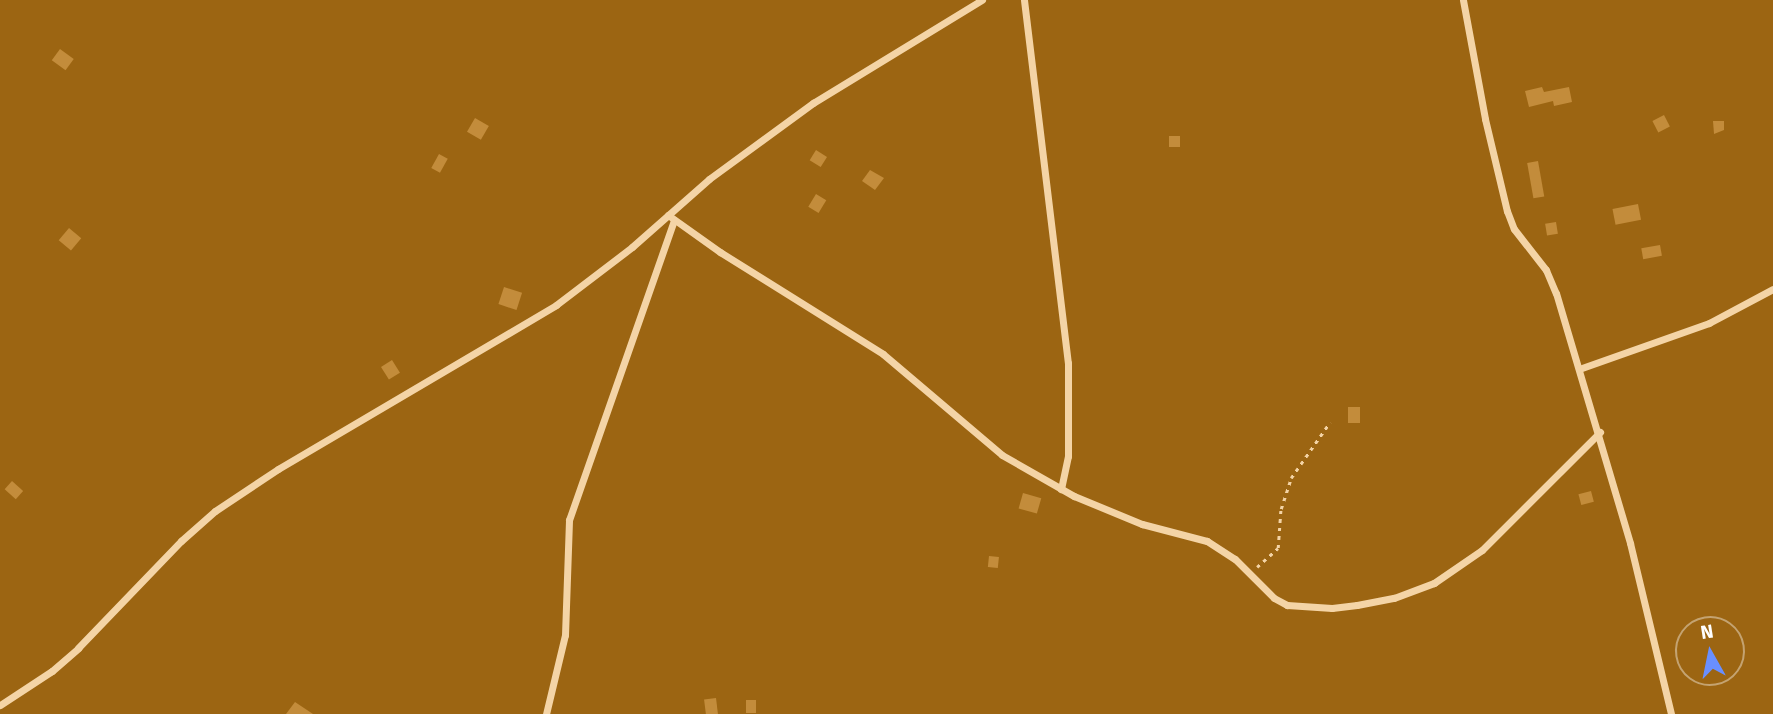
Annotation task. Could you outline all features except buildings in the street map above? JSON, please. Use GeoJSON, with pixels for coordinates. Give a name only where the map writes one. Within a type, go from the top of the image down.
{"type":"FeatureCollection","features":[{"type":"Feature","properties":{"kind":"street"},"geometry":{"type":"LineString","coordinates":[[0,705],[52,671],[78,648],[145,576],[215,511],[278,469],[556,305],[671,217],[727,165],[813,103],[982,0]]}},
{"type":"Feature","properties":{"kind":"street"},"geometry":{"type":"LineString","coordinates":[[1024,0],[1068,363],[1068,456],[1062,489]]}},
{"type":"Feature","properties":{"kind":"street"},"geometry":{"type":"LineString","coordinates":[[1463,0],[1475,73],[1507,211],[1514,229],[1551,279],[1600,432],[1648,610],[1671,714]]}},
{"type":"Feature","properties":{"kind":"street"},"geometry":{"type":"LineString","coordinates":[[671,217],[720,252],[860,338],[1002,455],[1062,489],[1142,524],[1207,541],[1235,559],[1274,598],[1287,605],[1302,608],[1357,605],[1416,590],[1462,567],[1600,432]]}},
{"type":"Feature","properties":{"kind":"street"},"geometry":{"type":"LineString","coordinates":[[546,714],[565,635],[569,520],[671,217]]}},
{"type":"Feature","properties":{"kind":"street"},"geometry":{"type":"LineString","coordinates":[[1579,369],[1709,323],[1773,289]]}},
{"type":"Feature","properties":{"kind":"path"},"geometry":{"type":"LineString","coordinates":[[1250,574],[1278,548],[1281,509],[1291,478],[1330,422]]}}]}
